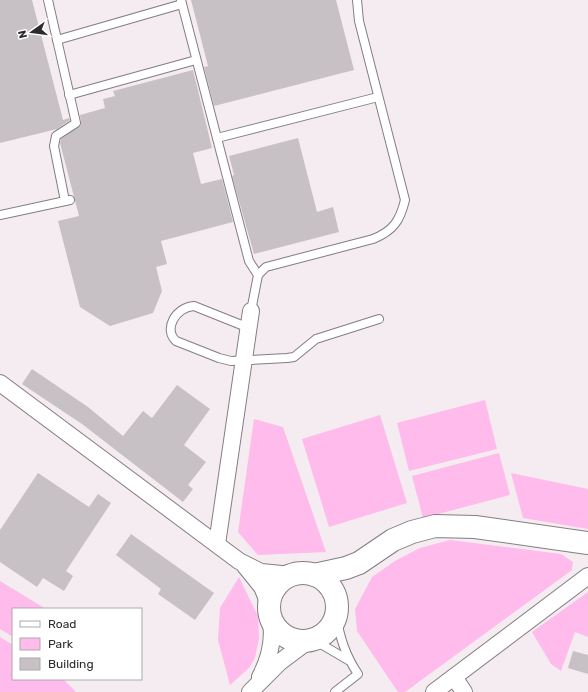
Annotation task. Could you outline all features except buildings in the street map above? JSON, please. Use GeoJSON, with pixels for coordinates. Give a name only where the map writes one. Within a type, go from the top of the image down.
{"type":"FeatureCollection","features":[{"type":"Feature","properties":{"kind":"street"},"geometry":{"type":"LineString","coordinates":[[217,544],[251,311]]}},
{"type":"Feature","properties":{"kind":"street"},"geometry":{"type":"LineString","coordinates":[[0,383],[239,561],[262,587],[270,612],[278,630],[286,637],[297,641],[311,640]]}},
{"type":"Feature","properties":{"kind":"street"},"geometry":{"type":"LineString","coordinates":[[314,575],[332,572],[359,563],[393,540],[412,532],[435,526],[476,527],[588,543]]}},
{"type":"Feature","properties":{"kind":"street"},"geometry":{"type":"LineString","coordinates":[[239,561],[261,572],[292,575],[303,573],[314,575],[324,580],[336,599],[336,613]]}},
{"type":"Feature","properties":{"kind":"street"},"geometry":{"type":"LineString","coordinates":[[253,690],[280,662],[328,630],[336,613],[340,594],[346,581],[359,563]]}},
{"type":"Feature","properties":{"kind":"street"},"geometry":{"type":"LineString","coordinates":[[253,690],[268,661],[271,648],[273,635],[270,612],[271,594],[276,586],[292,575]]}},
{"type":"Feature","properties":{"kind":"street"},"geometry":{"type":"LineString","coordinates":[[434,692],[588,576]]}},
{"type":"Feature","properties":{"kind":"street"},"geometry":{"type":"LineString","coordinates":[[454,678],[464,692]]}},
{"type":"Feature","properties":{"kind":"lane"},"geometry":{"type":"LineString","coordinates":[[0,215],[67,200],[54,146],[56,136],[76,123],[48,0]]}},
{"type":"Feature","properties":{"kind":"lane"},"geometry":{"type":"LineString","coordinates":[[251,311],[258,275],[266,267],[373,239],[387,233],[395,224],[402,212],[405,200],[378,97],[360,21],[357,0]]}},
{"type":"Feature","properties":{"kind":"lane"},"geometry":{"type":"LineString","coordinates":[[57,40],[181,2],[249,261],[258,275]]}},
{"type":"Feature","properties":{"kind":"lane"},"geometry":{"type":"LineString","coordinates":[[69,95],[196,60]]}},
{"type":"Feature","properties":{"kind":"lane"},"geometry":{"type":"LineString","coordinates":[[217,138],[378,97]]}},
{"type":"Feature","properties":{"kind":"lane"},"geometry":{"type":"LineString","coordinates":[[249,328],[194,306],[181,309],[174,318],[170,331],[172,337],[176,341],[219,358],[244,361],[294,356],[316,339],[379,319]]}},
{"type":"Feature","properties":{"kind":"lane"},"geometry":{"type":"LineString","coordinates":[[335,692],[358,674],[349,660],[342,644],[336,613]]}},
{"type":"Feature","properties":{"kind":"lane"},"geometry":{"type":"LineString","coordinates":[[311,640],[336,651],[349,660]]}},
{"type":"Feature","properties":{"kind":"green space"},"geometry":{"type":"Polygon","coordinates":[[[485,400],[497,449],[409,471],[397,423],[485,400]]]}},
{"type":"Feature","properties":{"kind":"green space"},"geometry":{"type":"Polygon","coordinates":[[[380,415],[407,503],[329,527],[302,439],[380,415]]]}},
{"type":"Feature","properties":{"kind":"green space"},"geometry":{"type":"Polygon","coordinates":[[[254,419],[283,427],[326,552],[258,555],[238,532],[254,419]]]}},
{"type":"Feature","properties":{"kind":"green space"},"geometry":{"type":"Polygon","coordinates":[[[499,453],[510,495],[423,518],[412,476],[499,453]]]}},
{"type":"Feature","properties":{"kind":"green space"},"geometry":{"type":"Polygon","coordinates":[[[511,473],[588,489],[588,529],[523,518],[511,473]]]}},
{"type":"Feature","properties":{"kind":"green space"},"geometry":{"type":"Polygon","coordinates":[[[450,540],[561,554],[573,562],[572,570],[405,692],[398,692],[357,631],[355,609],[372,577],[395,561],[420,548],[450,540]]]}},
{"type":"Feature","properties":{"kind":"green space"},"geometry":{"type":"Polygon","coordinates":[[[239,577],[258,616],[259,638],[255,658],[249,668],[230,685],[218,640],[220,608],[239,577]]]}},
{"type":"Feature","properties":{"kind":"green space"},"geometry":{"type":"Polygon","coordinates":[[[0,581],[44,608],[12,608],[12,636],[0,629],[0,581]]]}},
{"type":"Feature","properties":{"kind":"green space"},"geometry":{"type":"Polygon","coordinates":[[[588,592],[588,637],[575,632],[561,671],[551,664],[532,632],[588,592]]]}},
{"type":"Feature","properties":{"kind":"green space"},"geometry":{"type":"Polygon","coordinates":[[[0,637],[12,644],[12,680],[64,680],[76,692],[0,692],[0,637]]]}}]}
